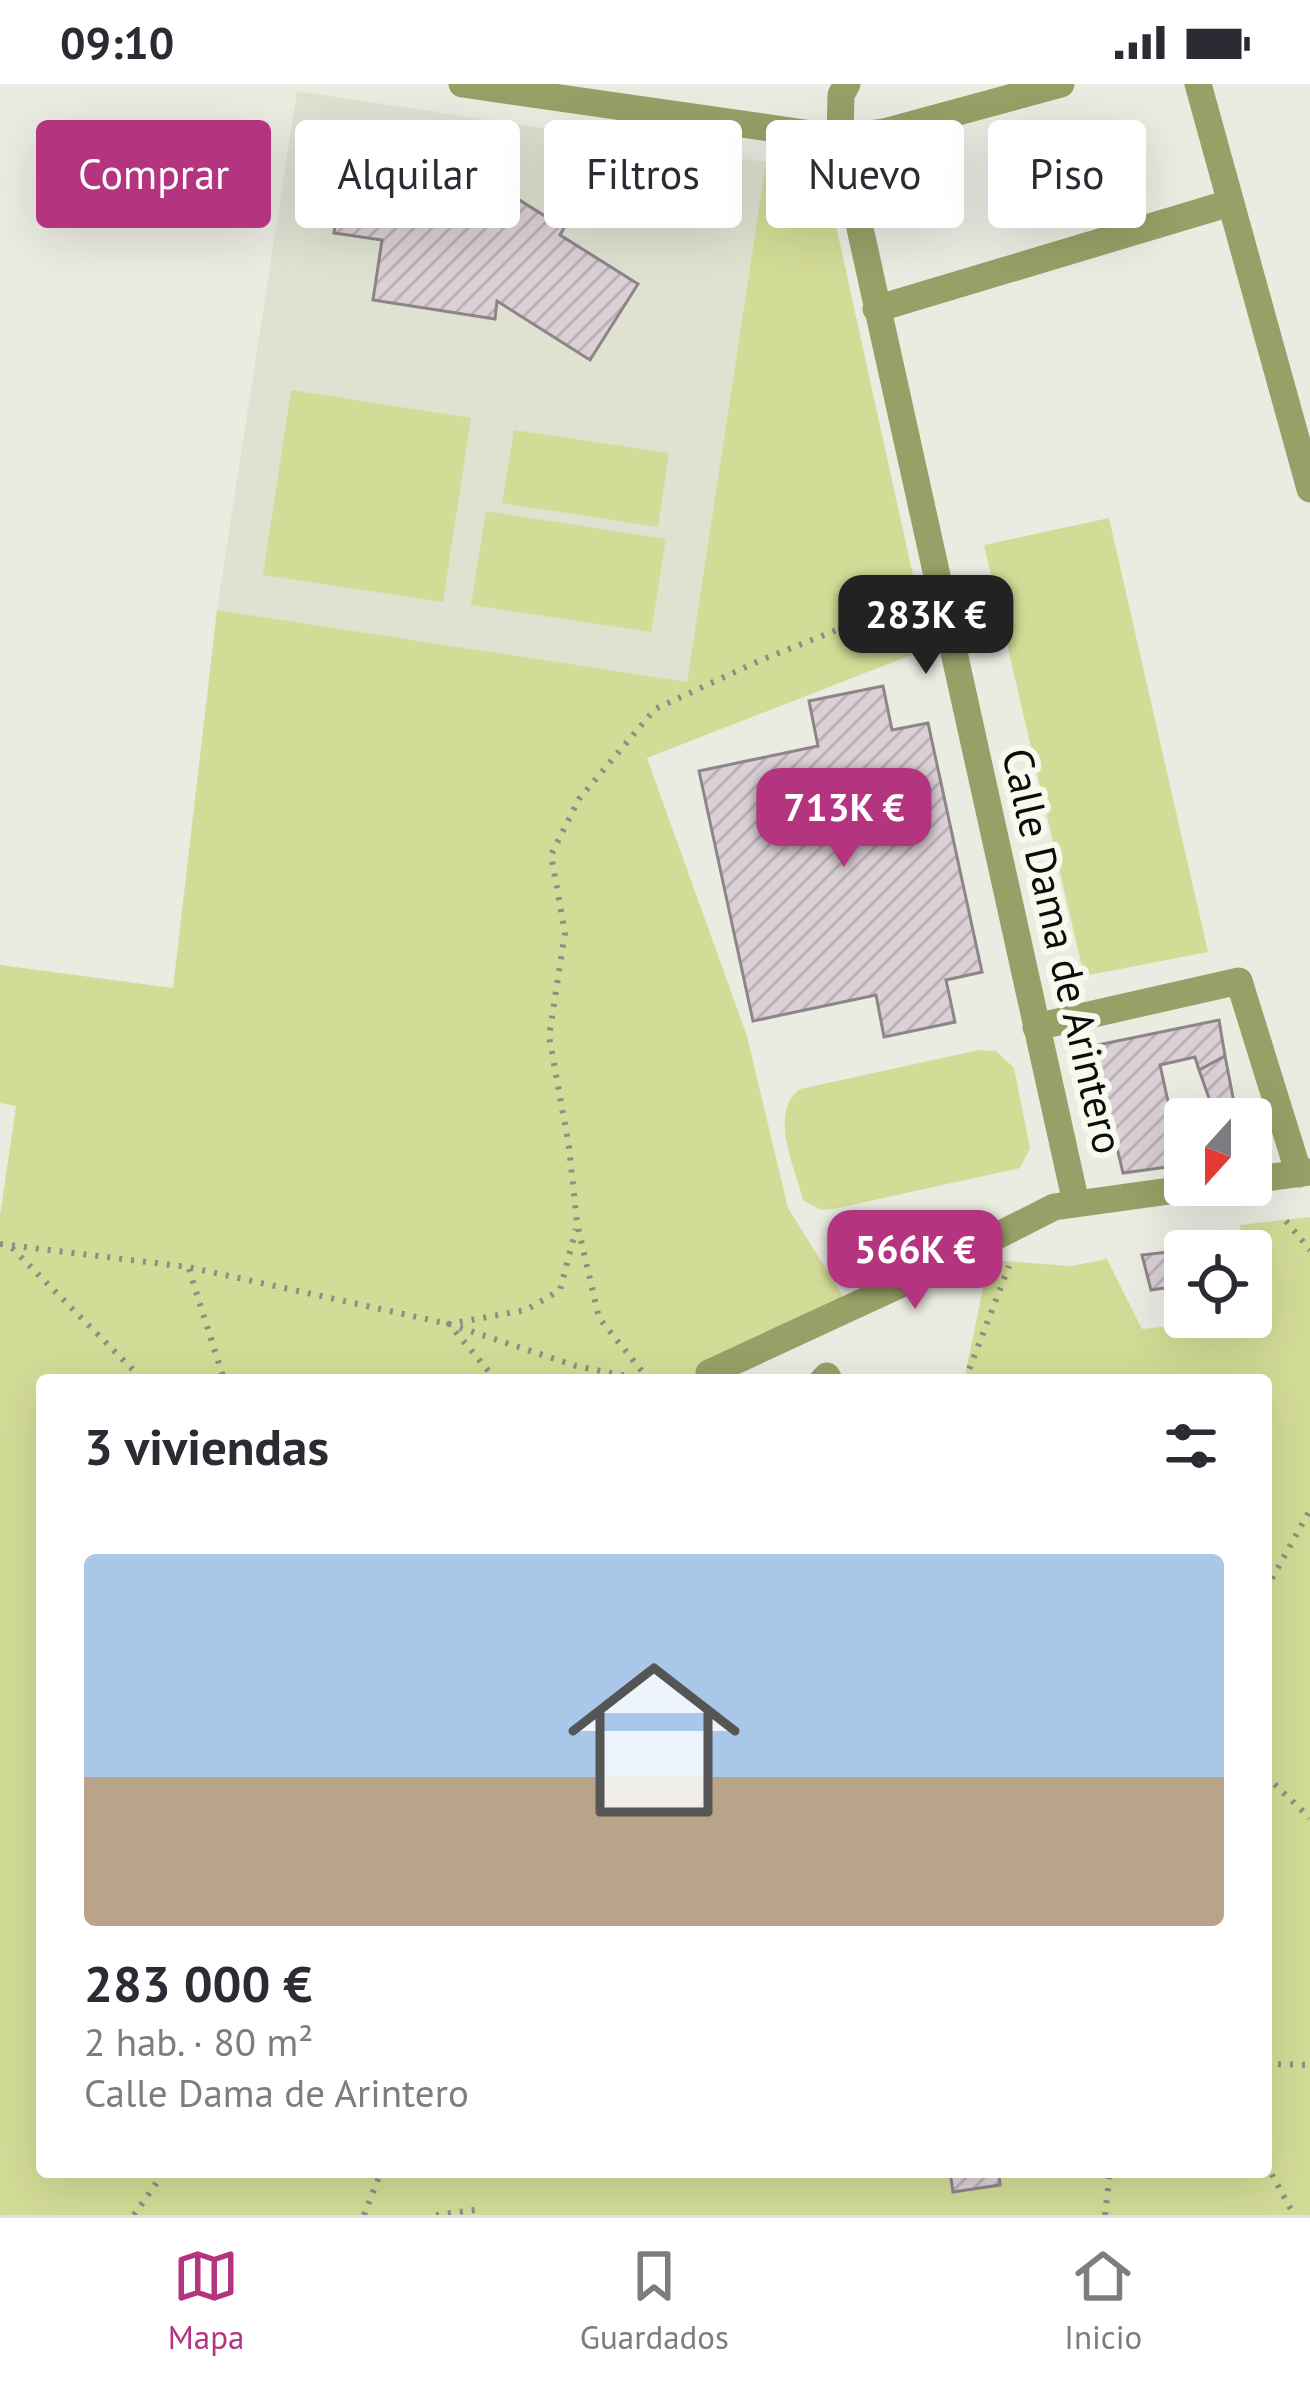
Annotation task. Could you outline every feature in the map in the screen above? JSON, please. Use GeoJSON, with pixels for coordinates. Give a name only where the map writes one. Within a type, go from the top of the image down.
{"type":"FeatureCollection","features":[{"type":"Feature","properties":{"kind":"street"},"geometry":{"type":"LineString","coordinates":[[462,84],[566,93],[766,126]]}},
{"type":"Feature","properties":{"kind":"street","name":"Calle Dama de Arintero"},"geometry":{"type":"LineString","coordinates":[[840,120],[841,95],[847,84]]}},
{"type":"Feature","properties":{"kind":"street"},"geometry":{"type":"LineString","coordinates":[[928,120],[1061,84]]}},
{"type":"Feature","properties":{"kind":"street"},"geometry":{"type":"LineString","coordinates":[[1198,84],[1310,489]]}},
{"type":"Feature","properties":{"kind":"street"},"geometry":{"type":"LineString","coordinates":[[876,309],[1229,202]]}},
{"type":"Feature","properties":{"kind":"street","name":"Calle Dama de Arintero"},"geometry":{"type":"LineString","coordinates":[[859,228],[1076,1203]]}},
{"type":"Feature","properties":{"kind":"street"},"geometry":{"type":"LineString","coordinates":[[1036,1027],[1239,981],[1304,1173],[1272,1177]]}},
{"type":"Feature","properties":{"kind":"street"},"geometry":{"type":"LineString","coordinates":[[710,1374],[1054,1207],[1164,1191]]}},
{"type":"Feature","properties":{"kind":"path"},"geometry":{"type":"LineString","coordinates":[[643,1374],[599,1318],[577,1223],[549,1036],[565,934],[551,855],[579,799],[655,709],[761,659],[842,628],[929,647]]}},
{"type":"Feature","properties":{"kind":"path"},"geometry":{"type":"LineString","coordinates":[[1286,1220],[1310,1250]]}},
{"type":"Feature","properties":{"kind":"path"},"geometry":{"type":"LineString","coordinates":[[967,1374],[1028,1222]]}},
{"type":"Feature","properties":{"kind":"path"},"geometry":{"type":"LineString","coordinates":[[449,1324],[526,1310],[560,1290],[577,1223]]}},
{"type":"Feature","properties":{"kind":"path"},"geometry":{"type":"LineString","coordinates":[[0,1244],[188,1267],[449,1324],[576,1366],[617,1374]]}},
{"type":"Feature","properties":{"kind":"path"},"geometry":{"type":"LineString","coordinates":[[10,1246],[136,1374]]}},
{"type":"Feature","properties":{"kind":"path"},"geometry":{"type":"LineString","coordinates":[[188,1267],[222,1374]]}},
{"type":"Feature","properties":{"kind":"path"},"geometry":{"type":"LineString","coordinates":[[449,1324],[491,1374]]}},
{"type":"Feature","properties":{"kind":"path"},"geometry":{"type":"LineString","coordinates":[[1272,1578],[1310,1510]]}},
{"type":"Feature","properties":{"kind":"path"},"geometry":{"type":"LineString","coordinates":[[1272,1782],[1310,1818]]}},
{"type":"Feature","properties":{"kind":"path"},"geometry":{"type":"LineString","coordinates":[[1272,2064],[1310,2065]]}},
{"type":"Feature","properties":{"kind":"path"},"geometry":{"type":"LineString","coordinates":[[1272,2175],[1294,2215]]}},
{"type":"Feature","properties":{"kind":"path"},"geometry":{"type":"LineString","coordinates":[[134,2215],[160,2178]]}},
{"type":"Feature","properties":{"kind":"path"},"geometry":{"type":"LineString","coordinates":[[364,2215],[379,2178]]}},
{"type":"Feature","properties":{"kind":"path"},"geometry":{"type":"LineString","coordinates":[[1105,2215],[1109,2178]]}},
{"type":"Feature","properties":{"kind":"path"},"geometry":{"type":"LineString","coordinates":[[436,2215],[482,2209]]}},
{"type":"Feature","properties":{"kind":"shaded area"},"geometry":{"type":"Polygon","coordinates":[[[297,91],[489,120],[295,120],[295,228],[520,228],[520,125],[544,128],[544,228],[742,228],[742,158],[766,162],[687,683],[217,610],[297,91]]]}},
{"type":"Feature","properties":{"kind":"green space"},"geometry":{"type":"Polygon","coordinates":[[[766,162],[766,228],[836,228],[929,648],[647,758],[747,1036],[788,1208],[850,1307],[701,1374],[36,1374],[36,2178],[1272,2178],[1272,1374],[965,1374],[989,1260],[1071,1266],[1107,1259],[1142,1329],[1164,1327],[1164,1338],[1272,1338],[1272,1230],[1241,1230],[1240,1225],[1310,1217],[1310,2215],[0,2215],[0,1216],[16,1106],[0,1103],[0,965],[173,988],[217,610],[687,682],[766,162]]]}},
{"type":"Feature","properties":{"kind":"green space"},"geometry":{"type":"Polygon","coordinates":[[[291,390],[471,418],[443,602],[263,575],[291,390]]]}},
{"type":"Feature","properties":{"kind":"green space"},"geometry":{"type":"Polygon","coordinates":[[[514,430],[669,453],[658,527],[502,503],[514,430]]]}},
{"type":"Feature","properties":{"kind":"green space"},"geometry":{"type":"Polygon","coordinates":[[[486,511],[666,539],[651,632],[471,605],[486,511]]]}},
{"type":"Feature","properties":{"kind":"green space"},"geometry":{"type":"Polygon","coordinates":[[[1109,518],[1208,952],[1084,976],[984,545],[1109,518]]]}},
{"type":"Feature","properties":{"kind":"green space"},"geometry":{"type":"Polygon","coordinates":[[[979,1050],[996,1051],[1014,1068],[1030,1148],[1020,1168],[833,1209],[821,1210],[803,1200],[785,1126],[791,1099],[800,1089],[979,1050]]]}},
{"type":"Feature","properties":{"kind":"building"},"geometry":{"type":"Polygon","coordinates":[[[520,200],[544,215],[544,228],[564,228],[560,235],[638,284],[590,360],[497,301],[495,319],[373,300],[382,240],[334,233],[335,228],[520,228],[520,200]]]}},
{"type":"Feature","properties":{"kind":"building"},"geometry":{"type":"Polygon","coordinates":[[[883,686],[892,730],[928,723],[982,972],[946,980],[955,1022],[884,1037],[876,995],[753,1021],[699,771],[818,746],[809,701],[883,686]]]}},
{"type":"Feature","properties":{"kind":"building"},"geometry":{"type":"Polygon","coordinates":[[[1219,1020],[1225,1056],[1199,1070],[1195,1057],[1160,1065],[1167,1098],[1164,1167],[1123,1173],[1093,1046],[1219,1020]]]}},
{"type":"Feature","properties":{"kind":"building"},"geometry":{"type":"Polygon","coordinates":[[[1225,1056],[1233,1098],[1209,1098],[1199,1070],[1225,1056]]]}},
{"type":"Feature","properties":{"kind":"building"},"geometry":{"type":"Polygon","coordinates":[[[1164,1253],[1164,1288],[1151,1290],[1142,1255],[1164,1253]]]}},
{"type":"Feature","properties":{"kind":"building"},"geometry":{"type":"Polygon","coordinates":[[[951,2178],[999,2178],[1000,2185],[953,2192],[951,2178]]]}}]}
